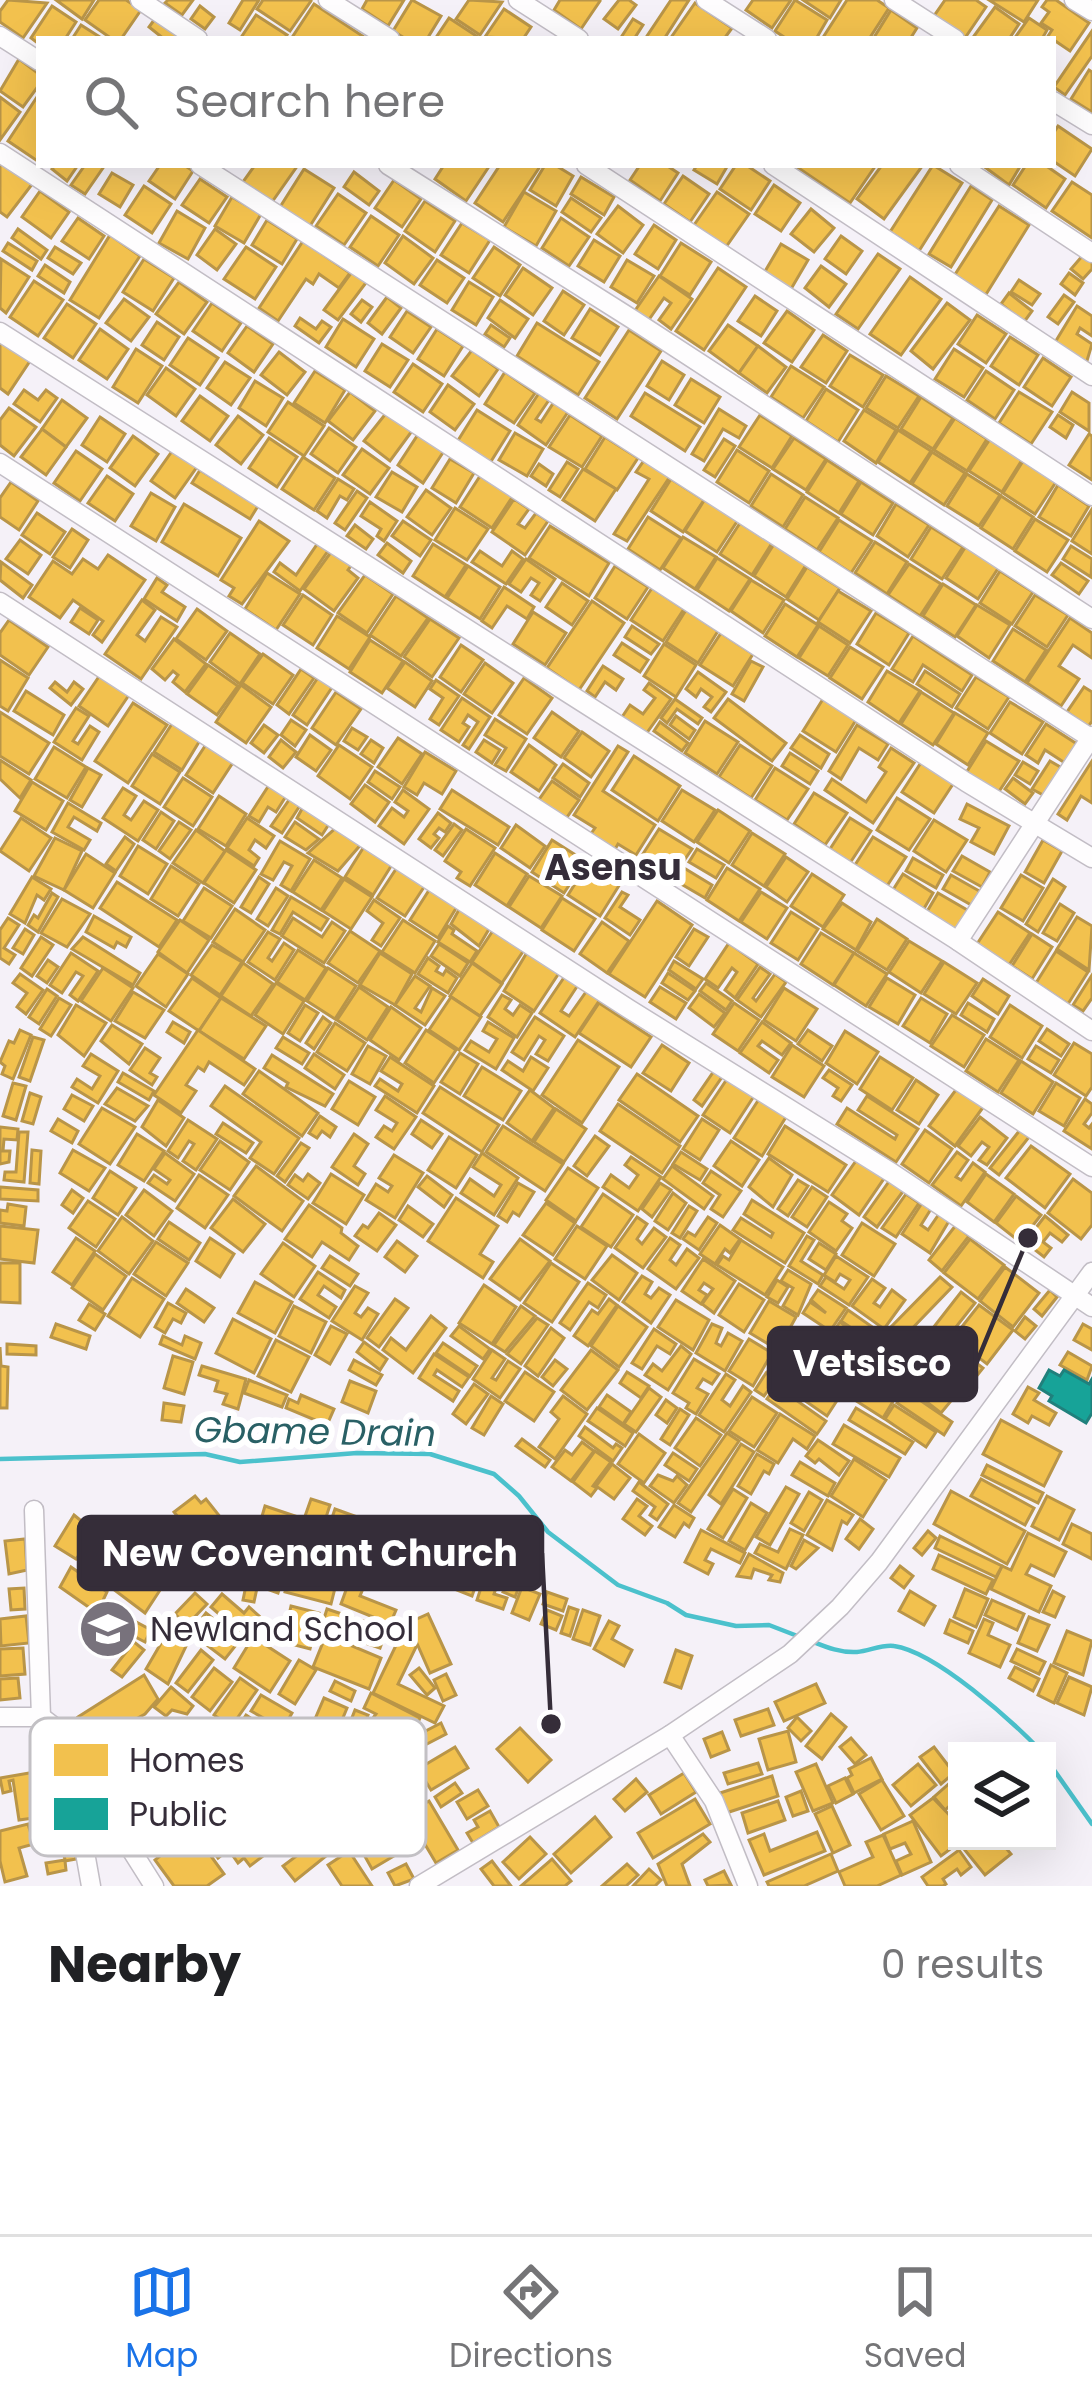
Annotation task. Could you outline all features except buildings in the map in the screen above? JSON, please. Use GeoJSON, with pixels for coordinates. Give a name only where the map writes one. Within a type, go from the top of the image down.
{"type":"FeatureCollection","features":[{"type":"Feature","properties":{"kind":"street"},"geometry":{"type":"LineString","coordinates":[[140,0],[194,36]]}},
{"type":"Feature","properties":{"kind":"street"},"geometry":{"type":"LineString","coordinates":[[328,0],[385,36]]}},
{"type":"Feature","properties":{"kind":"street"},"geometry":{"type":"LineString","coordinates":[[518,0],[574,36]]}},
{"type":"Feature","properties":{"kind":"street"},"geometry":{"type":"LineString","coordinates":[[706,0],[762,36]]}},
{"type":"Feature","properties":{"kind":"street"},"geometry":{"type":"LineString","coordinates":[[894,0],[951,36]]}},
{"type":"Feature","properties":{"kind":"street"},"geometry":{"type":"LineString","coordinates":[[1074,0],[1092,11]]}},
{"type":"Feature","properties":{"kind":"street"},"geometry":{"type":"LineString","coordinates":[[0,36],[36,59]]}},
{"type":"Feature","properties":{"kind":"street"},"geometry":{"type":"LineString","coordinates":[[1056,103],[1092,125]]}},
{"type":"Feature","properties":{"kind":"street"},"geometry":{"type":"LineString","coordinates":[[0,153],[1092,858]]}},
{"type":"Feature","properties":{"kind":"street"},"geometry":{"type":"LineString","coordinates":[[205,168],[1092,737],[958,941]]}},
{"type":"Feature","properties":{"kind":"street"},"geometry":{"type":"LineString","coordinates":[[393,168],[1092,620]]}},
{"type":"Feature","properties":{"kind":"street"},"geometry":{"type":"LineString","coordinates":[[591,168],[1092,496]]}},
{"type":"Feature","properties":{"kind":"street"},"geometry":{"type":"LineString","coordinates":[[778,168],[1092,376]]}},
{"type":"Feature","properties":{"kind":"street"},"geometry":{"type":"LineString","coordinates":[[963,168],[1092,253]]}},
{"type":"Feature","properties":{"kind":"street"},"geometry":{"type":"LineString","coordinates":[[0,332],[1092,1031]]}},
{"type":"Feature","properties":{"kind":"street"},"geometry":{"type":"LineString","coordinates":[[0,463],[1092,1167]]}},
{"type":"Feature","properties":{"kind":"street"},"geometry":{"type":"LineString","coordinates":[[0,602],[875,1162],[1083,1303]]}},
{"type":"Feature","properties":{"kind":"street"},"geometry":{"type":"LineString","coordinates":[[419,1886],[670,1735],[790,1654],[879,1562],[1083,1303],[1092,1272]]}},
{"type":"Feature","properties":{"kind":"street"},"geometry":{"type":"LineString","coordinates":[[0,1717],[41,1717],[34,1510]]}},
{"type":"Feature","properties":{"kind":"street"},"geometry":{"type":"LineString","coordinates":[[670,1735],[714,1802],[748,1886]]}},
{"type":"Feature","properties":{"kind":"street"},"geometry":{"type":"LineString","coordinates":[[86,1856],[91,1886]]}},
{"type":"Feature","properties":{"kind":"street"},"geometry":{"type":"LineString","coordinates":[[134,1856],[154,1886]]}},
{"type":"Feature","properties":{"kind":"waterway","name":"Gbame Drain"},"geometry":{"type":"LineString","coordinates":[[0,1459],[205,1454],[240,1462],[357,1453],[430,1454],[494,1474],[548,1532],[618,1585],[686,1615],[736,1626],[769,1625],[800,1637]]}},
{"type":"Feature","properties":{"kind":"waterway","name":"Gbame Drain"},"geometry":{"type":"LineString","coordinates":[[811,1641],[845,1652],[890,1646],[911,1651],[972,1690],[1032,1742]]}},
{"type":"Feature","properties":{"kind":"waterway","name":"Gbame Drain"},"geometry":{"type":"LineString","coordinates":[[1056,1773],[1092,1824]]}},
{"type":"Feature","properties":{"kind":"place","name":"Vetsisco"},"geometry":{"type":"Point","coordinates":[1028,1238]}},
{"type":"Feature","properties":{"kind":"place","name":"Newland School"},"geometry":{"type":"Point","coordinates":[108,1629]}},
{"type":"Feature","properties":{"kind":"place","name":"New Covenant Church"},"geometry":{"type":"Point","coordinates":[551,1724]}},
{"type":"Feature","properties":{"kind":"district","name":"Asensu"},"geometry":{"type":"Point","coordinates":[613,867]}}]}
